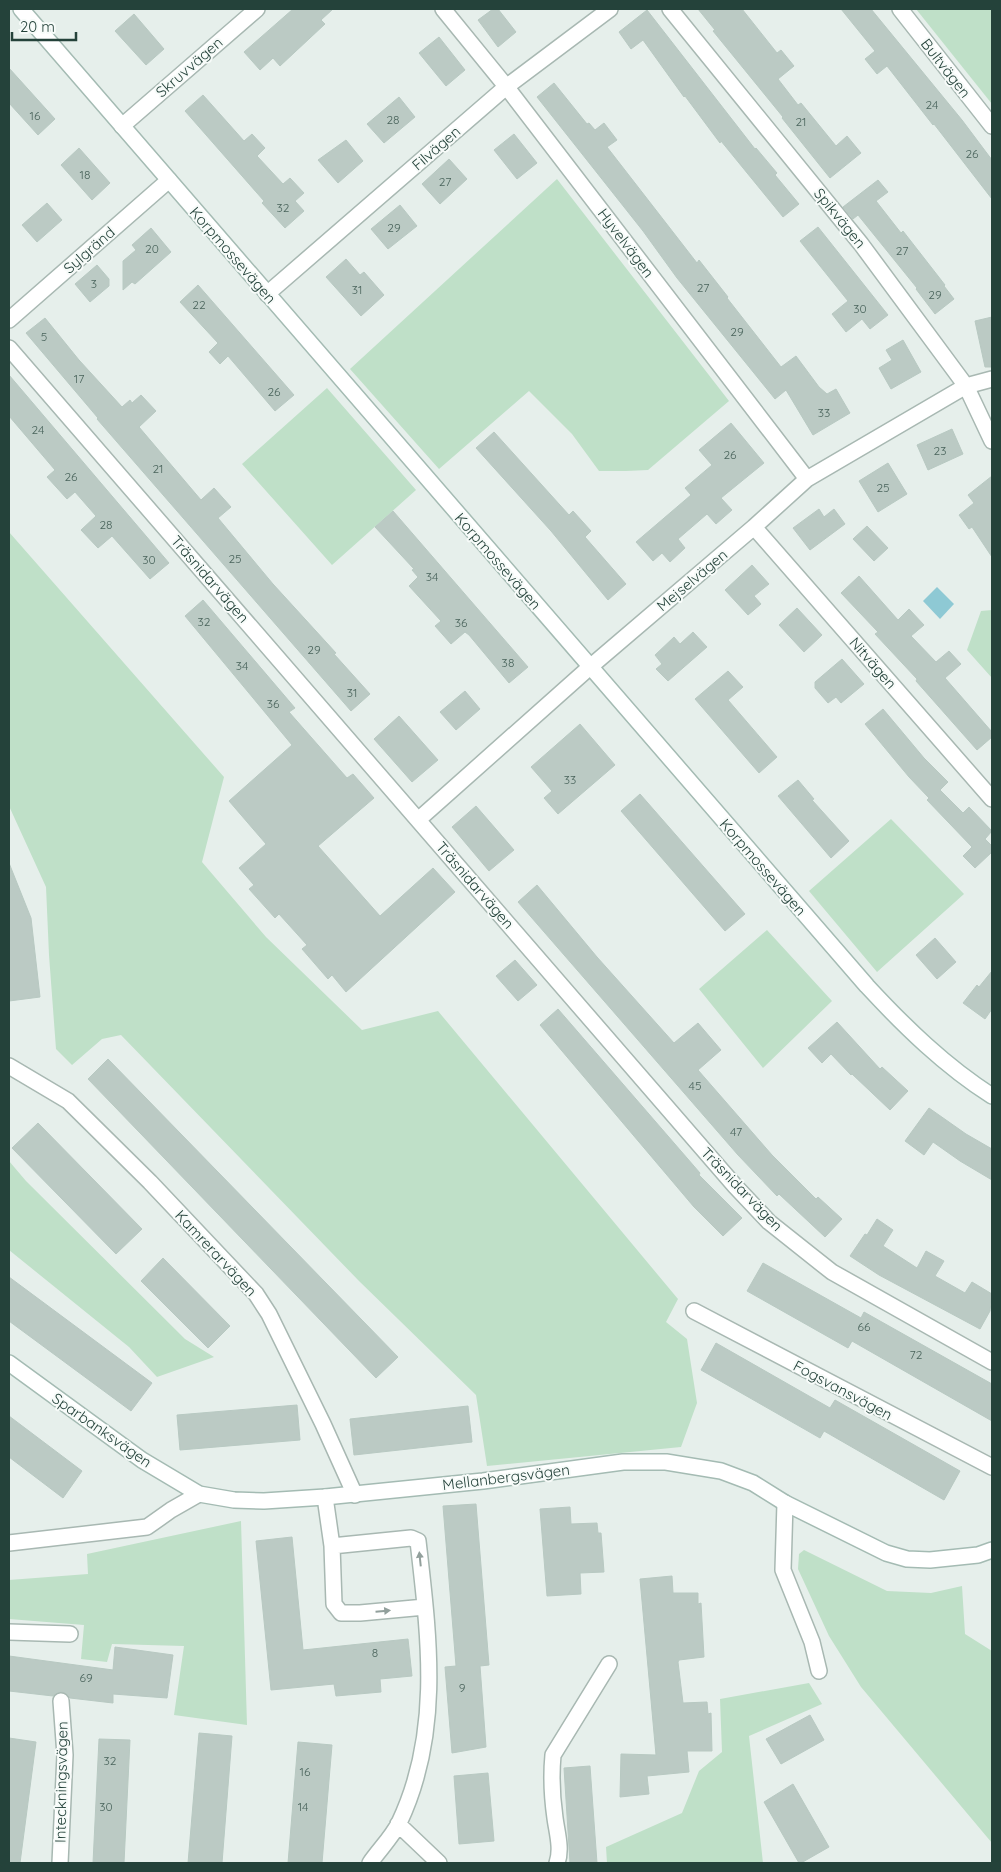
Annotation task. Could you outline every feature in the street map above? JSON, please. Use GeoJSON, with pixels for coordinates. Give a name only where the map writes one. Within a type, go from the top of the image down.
{"type":"FeatureCollection","features":[{"type":"Feature","properties":{"kind":"street","name":"Korpmossevägen"},"geometry":{"type":"LineString","coordinates":[[21,9],[814,925],[892,1012],[950,1065],[992,1096]]}},
{"type":"Feature","properties":{"kind":"street","name":"Skruvvägen"},"geometry":{"type":"LineString","coordinates":[[122,126],[257,9]]}},
{"type":"Feature","properties":{"kind":"street","name":"Hyvelvägen"},"geometry":{"type":"LineString","coordinates":[[443,9],[506,87],[807,479]]}},
{"type":"Feature","properties":{"kind":"street","name":"Filvägen"},"geometry":{"type":"LineString","coordinates":[[267,294],[506,87],[610,9]]}},
{"type":"Feature","properties":{"kind":"street","name":"Spikvägen"},"geometry":{"type":"LineString","coordinates":[[670,9],[861,244],[966,386],[992,441]]}},
{"type":"Feature","properties":{"kind":"street","name":"Bultvägen"},"geometry":{"type":"LineString","coordinates":[[900,9],[992,126]]}},
{"type":"Feature","properties":{"kind":"street","name":"Sylgränd"},"geometry":{"type":"LineString","coordinates":[[9,320],[169,180]]}},
{"type":"Feature","properties":{"kind":"street","name":"Träsnidarvägen"},"geometry":{"type":"LineString","coordinates":[[9,348],[769,1222],[832,1272],[992,1362]]}},
{"type":"Feature","properties":{"kind":"street","name":"Mejselvägen"},"geometry":{"type":"LineString","coordinates":[[418,820],[590,667],[754,528],[807,479],[966,386],[992,379]]}},
{"type":"Feature","properties":{"kind":"street","name":"Nitvägen"},"geometry":{"type":"LineString","coordinates":[[754,528],[992,799]]}},
{"type":"Feature","properties":{"kind":"street","name":"Kamrerarvägen"},"geometry":{"type":"LineString","coordinates":[[9,1066],[68,1101],[150,1182],[256,1294],[269,1314],[286,1348],[355,1495]]}},
{"type":"Feature","properties":{"kind":"street","name":"Fogsvansvägen"},"geometry":{"type":"LineString","coordinates":[[694,1311],[992,1467]]}},
{"type":"Feature","properties":{"kind":"street","name":"Sparbanksvägen"},"geometry":{"type":"LineString","coordinates":[[9,1363],[142,1460],[199,1494]]}},
{"type":"Feature","properties":{"kind":"street","name":"Mellanbergsvägen"},"geometry":{"type":"LineString","coordinates":[[199,1494],[234,1500],[264,1501],[325,1498],[623,1462],[645,1461],[685,1464],[721,1471],[753,1482],[785,1503],[886,1553],[907,1559],[930,1560],[978,1555],[992,1550]]}},
{"type":"Feature","properties":{"kind":"street"},"geometry":{"type":"LineString","coordinates":[[9,1543],[147,1527],[199,1494]]}},
{"type":"Feature","properties":{"kind":"street"},"geometry":{"type":"LineString","coordinates":[[325,1498],[332,1546],[334,1604],[341,1613],[426,1607]]}},
{"type":"Feature","properties":{"kind":"street"},"geometry":{"type":"LineString","coordinates":[[785,1503],[783,1570],[812,1642],[819,1671]]}},
{"type":"Feature","properties":{"kind":"street"},"geometry":{"type":"LineString","coordinates":[[332,1546],[411,1538],[418,1542],[426,1607],[430,1680],[427,1726],[418,1771],[398,1824],[370,1863]]}},
{"type":"Feature","properties":{"kind":"street"},"geometry":{"type":"LineString","coordinates":[[9,1632],[70,1634]]}},
{"type":"Feature","properties":{"kind":"street"},"geometry":{"type":"LineString","coordinates":[[557,1863],[560,1854],[552,1788],[551,1770],[553,1756],[609,1664]]}},
{"type":"Feature","properties":{"kind":"street","name":"Inteckningsvägen"},"geometry":{"type":"LineString","coordinates":[[60,1863],[65,1755],[62,1701]]}},
{"type":"Feature","properties":{"kind":"street"},"geometry":{"type":"LineString","coordinates":[[398,1824],[439,1863]]}},
{"type":"Feature","properties":{"kind":"green space"},"geometry":{"type":"Polygon","coordinates":[[[916,9],[992,9],[992,104],[916,9]]]}},
{"type":"Feature","properties":{"kind":"green space"},"geometry":{"type":"Polygon","coordinates":[[[557,179],[729,401],[648,470],[599,471],[572,434],[529,391],[439,469],[350,369],[557,179]]]}},
{"type":"Feature","properties":{"kind":"green space"},"geometry":{"type":"Polygon","coordinates":[[[327,388],[416,490],[332,565],[242,464],[327,388]]]}},
{"type":"Feature","properties":{"kind":"green space"},"geometry":{"type":"Polygon","coordinates":[[[9,532],[224,777],[202,862],[266,937],[362,1030],[438,1011],[678,1299],[666,1322],[687,1339],[697,1403],[681,1447],[487,1466],[476,1395],[359,1281],[121,1035],[102,1039],[72,1065],[56,1049],[46,887],[9,806],[9,532]]]}},
{"type":"Feature","properties":{"kind":"green space"},"geometry":{"type":"Polygon","coordinates":[[[992,610],[992,678],[967,650],[981,611],[992,610]]]}},
{"type":"Feature","properties":{"kind":"green space"},"geometry":{"type":"Polygon","coordinates":[[[891,819],[964,894],[877,972],[809,891],[891,819]]]}},
{"type":"Feature","properties":{"kind":"green space"},"geometry":{"type":"Polygon","coordinates":[[[767,930],[832,1001],[763,1068],[699,989],[767,930]]]}},
{"type":"Feature","properties":{"kind":"green space"},"geometry":{"type":"Polygon","coordinates":[[[9,1161],[26,1181],[185,1339],[214,1357],[157,1377],[129,1347],[9,1250],[9,1161]]]}},
{"type":"Feature","properties":{"kind":"green space"},"geometry":{"type":"Polygon","coordinates":[[[241,1521],[247,1725],[174,1715],[184,1646],[112,1644],[107,1662],[81,1659],[84,1625],[9,1619],[9,1580],[88,1574],[87,1554],[241,1521]]]}},
{"type":"Feature","properties":{"kind":"green space"},"geometry":{"type":"Polygon","coordinates":[[[804,1550],[887,1591],[931,1593],[962,1586],[965,1634],[992,1651],[992,1843],[861,1687],[829,1636],[798,1569],[799,1554],[804,1550]]]}},
{"type":"Feature","properties":{"kind":"green space"},"geometry":{"type":"Polygon","coordinates":[[[809,1683],[822,1704],[749,1736],[763,1863],[607,1863],[606,1847],[682,1813],[699,1771],[722,1752],[720,1699],[809,1683]]]}},
{"type":"Feature","properties":{"kind":"water"},"geometry":{"type":"Polygon","coordinates":[[[937,587],[954,604],[940,619],[923,601],[937,587]]]}},
{"type":"Feature","properties":{"kind":"building"},"geometry":{"type":"Polygon","coordinates":[[[293,9],[333,9],[321,20],[325,24],[280,66],[273,58],[260,70],[244,52],[293,9]]]}},
{"type":"Feature","properties":{"kind":"building"},"geometry":{"type":"Polygon","coordinates":[[[493,9],[498,9],[516,32],[498,47],[478,20],[493,9]]]}},
{"type":"Feature","properties":{"kind":"building"},"geometry":{"type":"Polygon","coordinates":[[[698,9],[742,9],[777,53],[781,50],[794,66],[778,79],[798,105],[801,103],[836,146],[847,136],[861,153],[830,178],[713,31],[715,30],[698,9]]]}},
{"type":"Feature","properties":{"kind":"building"},"geometry":{"type":"Polygon","coordinates":[[[841,9],[871,9],[962,120],[992,160],[992,199],[887,66],[877,74],[865,59],[875,51],[841,9]]]}},
{"type":"Feature","properties":{"kind":"building"},"geometry":{"type":"Polygon","coordinates":[[[647,10],[755,149],[777,173],[775,175],[799,204],[783,217],[721,141],[720,143],[643,40],[631,49],[619,32],[647,10]]]}},
{"type":"Feature","properties":{"kind":"building"},"geometry":{"type":"Polygon","coordinates":[[[134,14],[164,49],[146,65],[115,31],[134,14]]]}},
{"type":"Feature","properties":{"kind":"building"},"geometry":{"type":"Polygon","coordinates":[[[439,37],[465,70],[446,86],[419,53],[439,37]]]}},
{"type":"Feature","properties":{"kind":"building"},"geometry":{"type":"Polygon","coordinates":[[[9,68],[55,119],[38,135],[9,103],[9,68]]]}},
{"type":"Feature","properties":{"kind":"building"},"geometry":{"type":"Polygon","coordinates":[[[554,83],[587,124],[589,123],[595,130],[604,123],[617,140],[607,147],[697,263],[699,260],[781,367],[796,356],[819,387],[827,394],[836,389],[850,413],[813,435],[786,390],[775,399],[677,278],[643,231],[537,97],[554,83]]]}},
{"type":"Feature","properties":{"kind":"building"},"geometry":{"type":"Polygon","coordinates":[[[203,95],[244,141],[252,134],[265,148],[257,156],[283,184],[290,178],[304,193],[295,201],[304,211],[285,228],[262,203],[264,201],[185,111],[203,95]]]}},
{"type":"Feature","properties":{"kind":"building"},"geometry":{"type":"Polygon","coordinates":[[[399,97],[415,117],[384,143],[367,124],[399,97]]]}},
{"type":"Feature","properties":{"kind":"building"},"geometry":{"type":"Polygon","coordinates":[[[514,134],[537,163],[517,179],[494,150],[514,134]]]}},
{"type":"Feature","properties":{"kind":"building"},"geometry":{"type":"Polygon","coordinates":[[[346,140],[363,161],[338,183],[318,160],[346,140]]]}},
{"type":"Feature","properties":{"kind":"building"},"geometry":{"type":"Polygon","coordinates":[[[79,148],[110,183],[92,200],[61,165],[79,148]]]}},
{"type":"Feature","properties":{"kind":"building"},"geometry":{"type":"Polygon","coordinates":[[[449,159],[467,179],[440,204],[422,184],[449,159]]]}},
{"type":"Feature","properties":{"kind":"building"},"geometry":{"type":"Polygon","coordinates":[[[878,180],[888,192],[876,201],[901,233],[903,231],[954,299],[935,314],[917,288],[858,215],[853,219],[843,207],[878,180]]]}},
{"type":"Feature","properties":{"kind":"building"},"geometry":{"type":"Polygon","coordinates":[[[47,203],[62,220],[37,242],[22,225],[47,203]]]}},
{"type":"Feature","properties":{"kind":"building"},"geometry":{"type":"Polygon","coordinates":[[[400,205],[417,226],[388,249],[371,229],[400,205]]]}},
{"type":"Feature","properties":{"kind":"building"},"geometry":{"type":"Polygon","coordinates":[[[818,227],[888,315],[870,329],[862,319],[846,332],[832,314],[848,301],[800,241],[818,227]]]}},
{"type":"Feature","properties":{"kind":"building"},"geometry":{"type":"Polygon","coordinates":[[[151,228],[171,252],[135,284],[132,282],[123,290],[123,261],[136,250],[132,245],[151,228]]]}},
{"type":"Feature","properties":{"kind":"building"},"geometry":{"type":"Polygon","coordinates":[[[346,259],[360,275],[364,272],[384,295],[361,316],[326,277],[346,259]]]}},
{"type":"Feature","properties":{"kind":"building"},"geometry":{"type":"Polygon","coordinates":[[[97,265],[109,279],[109,286],[90,302],[75,284],[97,265]]]}},
{"type":"Feature","properties":{"kind":"building"},"geometry":{"type":"Polygon","coordinates":[[[198,285],[294,395],[275,411],[228,356],[220,364],[209,352],[218,343],[180,302],[198,285]]]}},
{"type":"Feature","properties":{"kind":"building"},"geometry":{"type":"Polygon","coordinates":[[[992,317],[992,367],[985,367],[975,321],[992,317]]]}},
{"type":"Feature","properties":{"kind":"building"},"geometry":{"type":"Polygon","coordinates":[[[45,318],[79,360],[122,407],[130,400],[132,403],[141,395],[156,411],[139,427],[201,500],[214,488],[231,507],[218,518],[273,584],[336,653],[334,654],[370,694],[351,711],[97,419],[26,333],[45,318]]]}},
{"type":"Feature","properties":{"kind":"building"},"geometry":{"type":"Polygon","coordinates":[[[903,340],[921,372],[891,389],[879,368],[892,360],[886,350],[903,340]]]}},
{"type":"Feature","properties":{"kind":"building"},"geometry":{"type":"Polygon","coordinates":[[[9,375],[169,563],[150,579],[112,536],[98,548],[81,530],[96,516],[75,492],[67,499],[47,477],[55,470],[9,416],[9,375]]]}},
{"type":"Feature","properties":{"kind":"building"},"geometry":{"type":"Polygon","coordinates":[[[731,423],[764,463],[721,498],[732,510],[716,524],[707,514],[678,539],[685,548],[670,562],[662,553],[653,561],[636,542],[691,495],[685,488],[712,465],[699,450],[731,423]]]}},
{"type":"Feature","properties":{"kind":"building"},"geometry":{"type":"Polygon","coordinates":[[[952,429],[963,454],[928,470],[917,445],[952,429]]]}},
{"type":"Feature","properties":{"kind":"building"},"geometry":{"type":"Polygon","coordinates":[[[494,432],[569,515],[573,511],[591,531],[585,537],[626,584],[608,600],[551,531],[476,448],[494,432]]]}},
{"type":"Feature","properties":{"kind":"building"},"geometry":{"type":"Polygon","coordinates":[[[888,463],[907,494],[878,512],[859,481],[888,463]]]}},
{"type":"Feature","properties":{"kind":"building"},"geometry":{"type":"Polygon","coordinates":[[[992,476],[992,557],[972,527],[969,529],[959,515],[974,503],[968,495],[992,476]]]}},
{"type":"Feature","properties":{"kind":"building"},"geometry":{"type":"Polygon","coordinates":[[[819,509],[824,517],[834,509],[845,524],[810,550],[793,528],[819,509]]]}},
{"type":"Feature","properties":{"kind":"building"},"geometry":{"type":"Polygon","coordinates":[[[393,511],[528,667],[509,683],[469,635],[465,632],[451,644],[435,626],[441,621],[409,586],[418,577],[412,570],[414,569],[375,527],[393,511]]]}},
{"type":"Feature","properties":{"kind":"building"},"geometry":{"type":"Polygon","coordinates":[[[867,526],[888,548],[874,561],[853,539],[867,526]]]}},
{"type":"Feature","properties":{"kind":"building"},"geometry":{"type":"Polygon","coordinates":[[[752,565],[769,584],[754,596],[761,604],[748,615],[725,590],[752,565]]]}},
{"type":"Feature","properties":{"kind":"building"},"geometry":{"type":"Polygon","coordinates":[[[859,576],[898,620],[909,609],[924,625],[911,636],[936,662],[949,651],[961,664],[945,678],[992,732],[992,737],[977,750],[916,681],[917,679],[875,634],[878,632],[841,593],[859,576]]]}},
{"type":"Feature","properties":{"kind":"building"},"geometry":{"type":"Polygon","coordinates":[[[203,600],[295,708],[289,712],[347,778],[353,774],[374,798],[318,846],[380,916],[433,868],[455,892],[346,992],[332,975],[328,979],[302,949],[307,945],[279,914],[275,918],[249,889],[254,885],[239,868],[266,844],[229,801],[292,745],[185,616],[203,600]]]}},
{"type":"Feature","properties":{"kind":"building"},"geometry":{"type":"Polygon","coordinates":[[[797,608],[822,635],[804,652],[779,625],[797,608]]]}},
{"type":"Feature","properties":{"kind":"building"},"geometry":{"type":"Polygon","coordinates":[[[693,632],[707,647],[668,681],[656,669],[662,664],[655,655],[674,637],[680,644],[693,632]]]}},
{"type":"Feature","properties":{"kind":"building"},"geometry":{"type":"Polygon","coordinates":[[[842,659],[864,684],[841,703],[836,697],[828,703],[815,688],[815,682],[842,659]]]}},
{"type":"Feature","properties":{"kind":"building"},"geometry":{"type":"Polygon","coordinates":[[[728,671],[743,687],[728,700],[777,757],[759,773],[695,699],[728,671]]]}},
{"type":"Feature","properties":{"kind":"building"},"geometry":{"type":"Polygon","coordinates":[[[465,691],[480,709],[456,730],[440,712],[465,691]]]}},
{"type":"Feature","properties":{"kind":"building"},"geometry":{"type":"Polygon","coordinates":[[[883,709],[924,758],[948,782],[940,790],[963,813],[969,807],[992,831],[985,839],[992,846],[992,852],[975,868],[963,856],[972,847],[927,800],[929,798],[865,724],[883,709]]]}},
{"type":"Feature","properties":{"kind":"building"},"geometry":{"type":"Polygon","coordinates":[[[399,716],[438,760],[412,782],[374,739],[399,716]]]}},
{"type":"Feature","properties":{"kind":"building"},"geometry":{"type":"Polygon","coordinates":[[[580,724],[615,765],[558,814],[544,798],[552,791],[531,767],[580,724]]]}},
{"type":"Feature","properties":{"kind":"building"},"geometry":{"type":"Polygon","coordinates":[[[798,780],[814,799],[812,800],[849,841],[831,858],[778,796],[798,780]]]}},
{"type":"Feature","properties":{"kind":"building"},"geometry":{"type":"Polygon","coordinates":[[[640,794],[745,914],[725,931],[621,811],[640,794]]]}},
{"type":"Feature","properties":{"kind":"building"},"geometry":{"type":"Polygon","coordinates":[[[476,806],[514,850],[489,871],[452,827],[476,806]]]}},
{"type":"Feature","properties":{"kind":"building"},"geometry":{"type":"Polygon","coordinates":[[[9,863],[31,918],[40,997],[9,1001],[9,863]]]}},
{"type":"Feature","properties":{"kind":"building"},"geometry":{"type":"Polygon","coordinates":[[[537,885],[597,957],[674,1043],[698,1023],[721,1050],[698,1070],[772,1155],[816,1199],[818,1197],[842,1219],[825,1237],[779,1194],[777,1196],[738,1155],[518,902],[537,885]]]}},
{"type":"Feature","properties":{"kind":"building"},"geometry":{"type":"Polygon","coordinates":[[[935,938],[956,962],[937,979],[916,955],[935,938]]]}},
{"type":"Feature","properties":{"kind":"building"},"geometry":{"type":"Polygon","coordinates":[[[515,960],[537,985],[518,1001],[496,976],[515,960]]]}},
{"type":"Feature","properties":{"kind":"building"},"geometry":{"type":"Polygon","coordinates":[[[992,971],[992,1009],[985,1019],[963,1003],[977,985],[979,987],[992,971]]]}},
{"type":"Feature","properties":{"kind":"building"},"geometry":{"type":"Polygon","coordinates":[[[558,1009],[700,1173],[699,1175],[742,1218],[723,1236],[694,1207],[540,1025],[558,1009]]]}},
{"type":"Feature","properties":{"kind":"building"},"geometry":{"type":"Polygon","coordinates":[[[837,1022],[880,1069],[882,1067],[908,1091],[890,1110],[831,1054],[822,1063],[808,1048],[837,1022]]]}},
{"type":"Feature","properties":{"kind":"building"},"geometry":{"type":"Polygon","coordinates":[[[108,1059],[398,1357],[376,1378],[88,1079],[108,1059]]]}},
{"type":"Feature","properties":{"kind":"building"},"geometry":{"type":"Polygon","coordinates":[[[929,1108],[966,1134],[992,1149],[992,1180],[933,1142],[924,1155],[905,1141],[929,1108]]]}},
{"type":"Feature","properties":{"kind":"building"},"geometry":{"type":"Polygon","coordinates":[[[38,1123],[142,1229],[116,1254],[12,1148],[38,1123]]]}},
{"type":"Feature","properties":{"kind":"building"},"geometry":{"type":"Polygon","coordinates":[[[877,1219],[893,1230],[883,1246],[917,1268],[926,1251],[944,1261],[935,1276],[965,1293],[972,1282],[992,1294],[990,1311],[980,1329],[879,1275],[850,1256],[877,1219]]]}},
{"type":"Feature","properties":{"kind":"building"},"geometry":{"type":"Polygon","coordinates":[[[163,1258],[230,1326],[208,1348],[141,1281],[163,1258]]]}},
{"type":"Feature","properties":{"kind":"building"},"geometry":{"type":"Polygon","coordinates":[[[763,1263],[861,1318],[864,1312],[992,1384],[992,1421],[852,1341],[848,1348],[747,1291],[763,1263]]]}},
{"type":"Feature","properties":{"kind":"building"},"geometry":{"type":"Polygon","coordinates":[[[9,1277],[152,1383],[131,1411],[9,1321],[9,1277]]]}},
{"type":"Feature","properties":{"kind":"building"},"geometry":{"type":"Polygon","coordinates":[[[716,1343],[830,1408],[835,1400],[960,1471],[944,1500],[824,1431],[820,1438],[701,1370],[716,1343]]]}},
{"type":"Feature","properties":{"kind":"building"},"geometry":{"type":"Polygon","coordinates":[[[297,1405],[300,1440],[180,1450],[177,1415],[297,1405]]]}},
{"type":"Feature","properties":{"kind":"building"},"geometry":{"type":"Polygon","coordinates":[[[468,1406],[472,1442],[354,1455],[350,1419],[468,1406]]]}},
{"type":"Feature","properties":{"kind":"building"},"geometry":{"type":"Polygon","coordinates":[[[9,1416],[82,1471],[63,1498],[9,1457],[9,1416]]]}},
{"type":"Feature","properties":{"kind":"building"},"geometry":{"type":"Polygon","coordinates":[[[476,1504],[489,1665],[480,1666],[486,1747],[452,1753],[445,1667],[456,1666],[443,1506],[476,1504]]]}},
{"type":"Feature","properties":{"kind":"building"},"geometry":{"type":"Polygon","coordinates":[[[570,1507],[571,1524],[597,1523],[598,1533],[601,1533],[604,1572],[580,1573],[581,1594],[547,1596],[540,1509],[570,1507]]]}},
{"type":"Feature","properties":{"kind":"building"},"geometry":{"type":"Polygon","coordinates":[[[292,1537],[303,1650],[408,1639],[412,1676],[380,1679],[381,1692],[336,1696],[334,1684],[271,1690],[256,1541],[292,1537]]]}},
{"type":"Feature","properties":{"kind":"building"},"geometry":{"type":"Polygon","coordinates":[[[672,1576],[673,1593],[698,1593],[698,1604],[701,1603],[704,1657],[679,1660],[678,1662],[683,1703],[707,1702],[708,1714],[711,1713],[712,1751],[687,1751],[689,1772],[647,1776],[649,1794],[620,1797],[621,1754],[656,1755],[640,1579],[672,1576]]]}},
{"type":"Feature","properties":{"kind":"building"},"geometry":{"type":"Polygon","coordinates":[[[115,1647],[173,1655],[167,1698],[113,1694],[113,1703],[70,1698],[61,1692],[53,1696],[9,1691],[9,1656],[113,1670],[115,1647]]]}},
{"type":"Feature","properties":{"kind":"building"},"geometry":{"type":"Polygon","coordinates":[[[810,1715],[824,1740],[781,1764],[766,1739],[810,1715]]]}},
{"type":"Feature","properties":{"kind":"building"},"geometry":{"type":"Polygon","coordinates":[[[199,1733],[232,1736],[222,1863],[188,1863],[199,1733]]]}},
{"type":"Feature","properties":{"kind":"building"},"geometry":{"type":"Polygon","coordinates":[[[9,1738],[36,1742],[20,1863],[9,1863],[9,1738]]]}},
{"type":"Feature","properties":{"kind":"building"},"geometry":{"type":"Polygon","coordinates":[[[99,1739],[130,1740],[124,1863],[93,1863],[99,1739]]]}},
{"type":"Feature","properties":{"kind":"building"},"geometry":{"type":"Polygon","coordinates":[[[298,1742],[332,1745],[322,1863],[288,1863],[298,1742]]]}},
{"type":"Feature","properties":{"kind":"building"},"geometry":{"type":"Polygon","coordinates":[[[590,1766],[597,1863],[570,1863],[564,1768],[590,1766]]]}},
{"type":"Feature","properties":{"kind":"building"},"geometry":{"type":"Polygon","coordinates":[[[488,1773],[494,1841],[459,1844],[454,1776],[488,1773]]]}},
{"type":"Feature","properties":{"kind":"building"},"geometry":{"type":"Polygon","coordinates":[[[793,1784],[829,1847],[801,1863],[799,1863],[764,1802],[793,1784]]]}}]}
